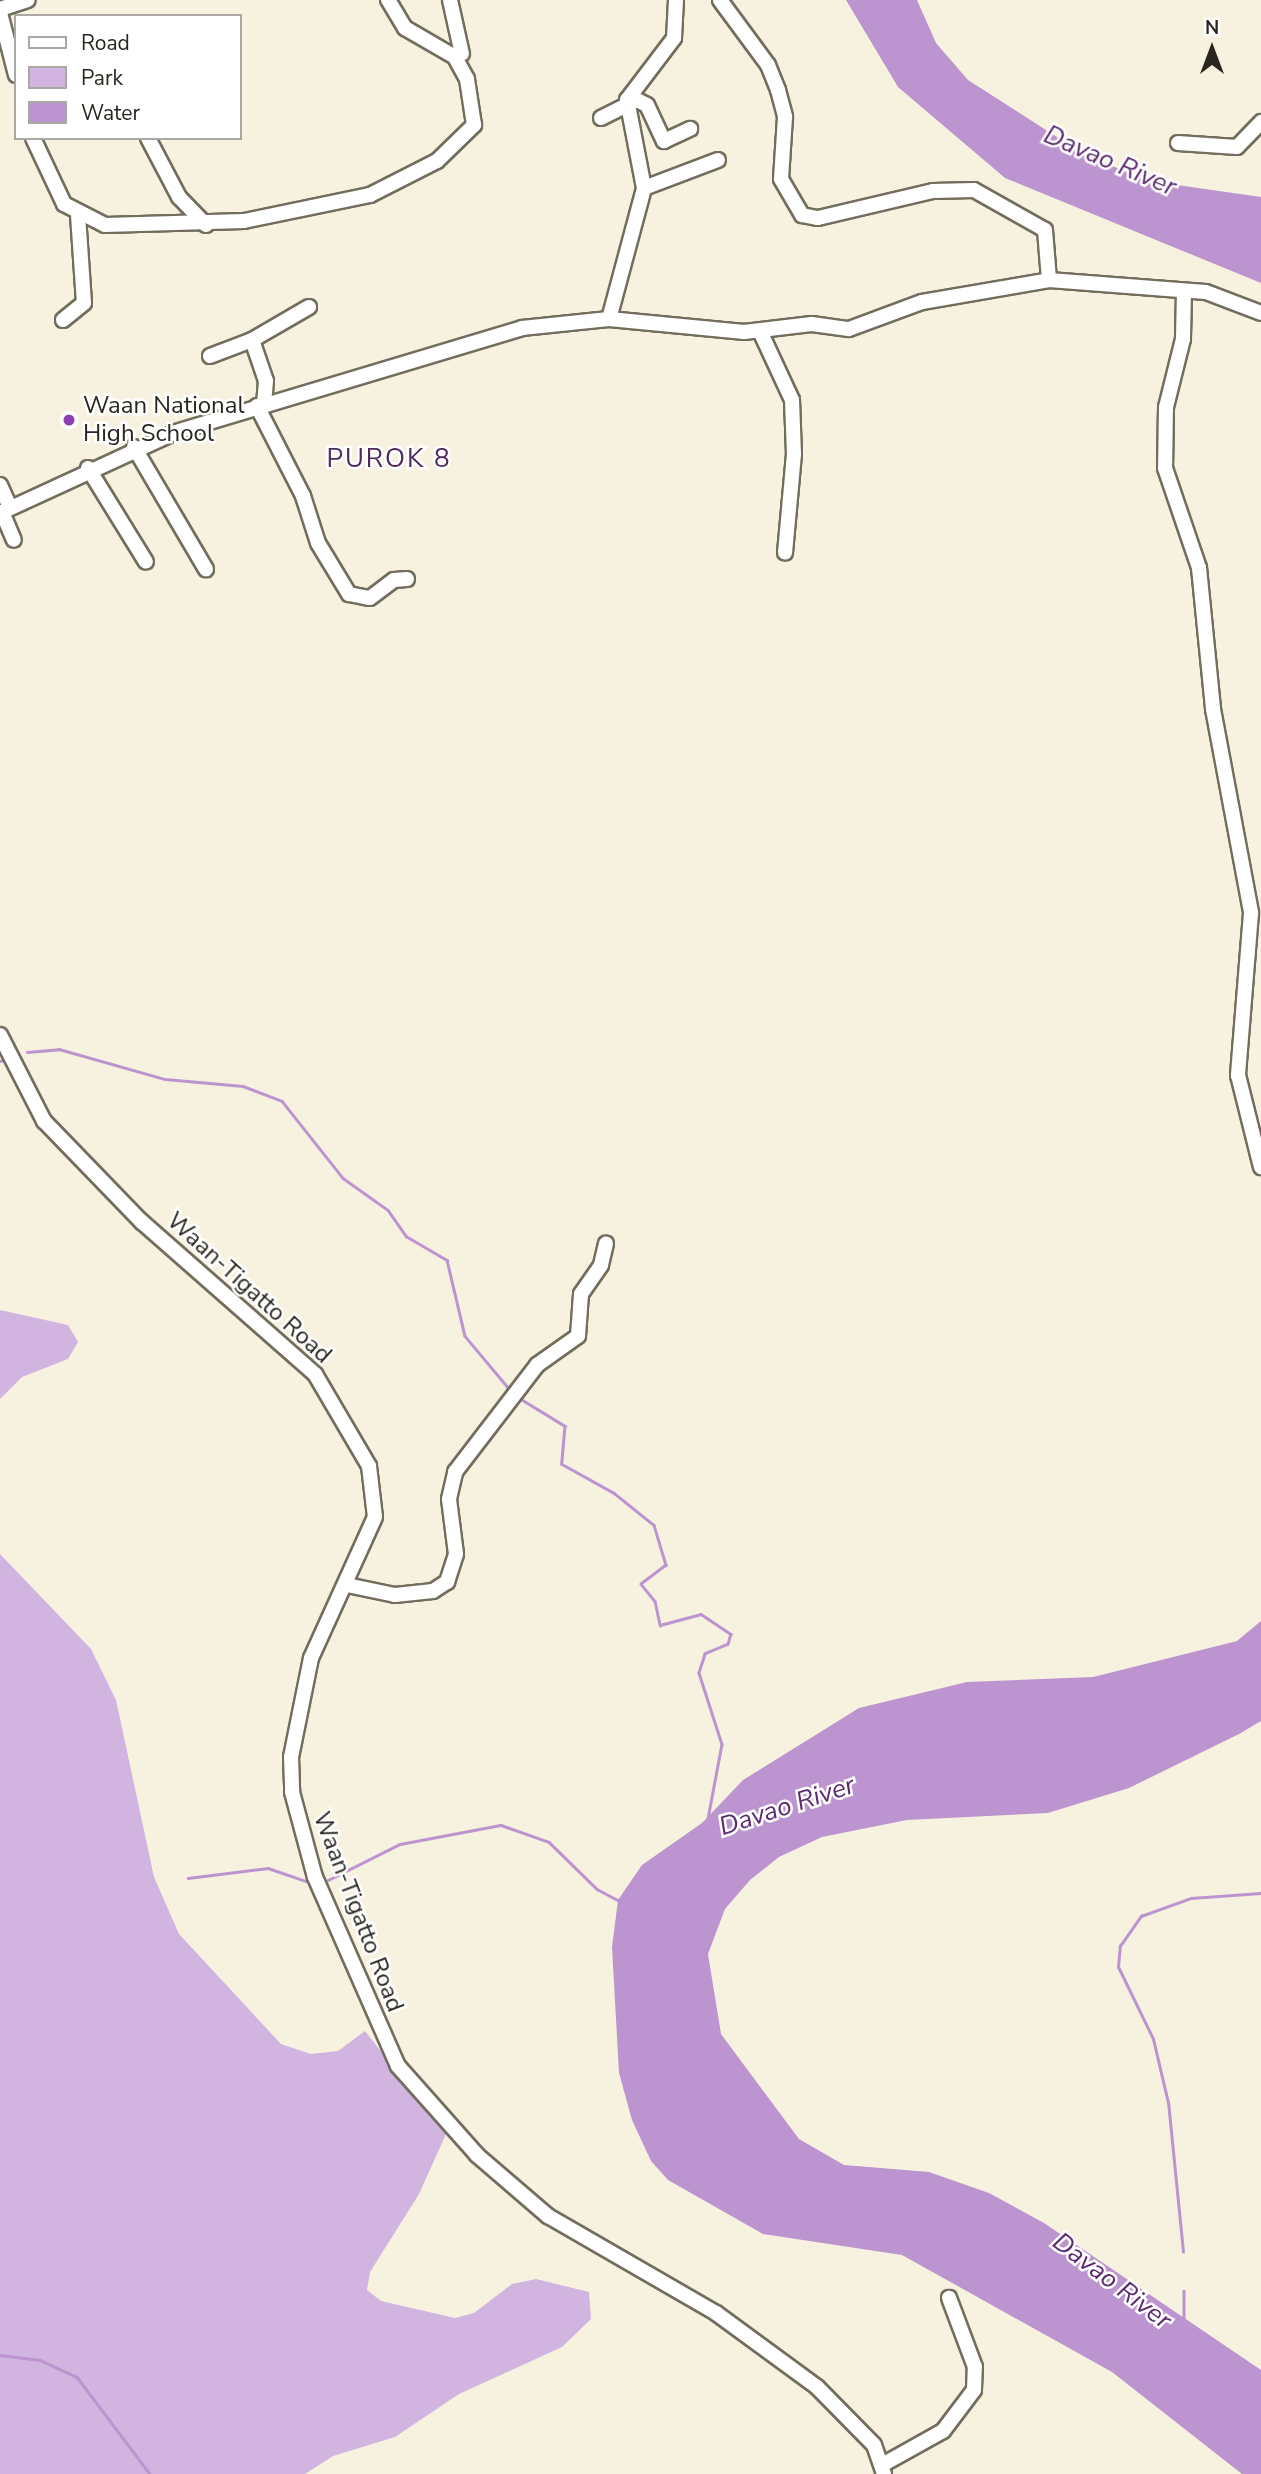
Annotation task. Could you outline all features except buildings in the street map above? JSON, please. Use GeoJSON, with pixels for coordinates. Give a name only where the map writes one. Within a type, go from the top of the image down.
{"type":"FeatureCollection","features":[{"type":"Feature","properties":{"kind":"street"},"geometry":{"type":"LineString","coordinates":[[14,67],[0,11],[28,0]]}},
{"type":"Feature","properties":{"kind":"street"},"geometry":{"type":"LineString","coordinates":[[34,140],[52,189],[78,216],[134,227],[206,225],[369,195],[437,162],[467,137],[475,110],[467,79],[441,46],[405,28],[388,0]]}},
{"type":"Feature","properties":{"kind":"street"},"geometry":{"type":"LineString","coordinates":[[450,0],[462,54]]}},
{"type":"Feature","properties":{"kind":"street"},"geometry":{"type":"LineString","coordinates":[[601,118],[626,100],[674,38],[676,0]]}},
{"type":"Feature","properties":{"kind":"street"},"geometry":{"type":"LineString","coordinates":[[720,0],[773,78],[785,117],[781,179],[802,215],[818,218],[933,191],[974,190],[1045,230],[1049,281]]}},
{"type":"Feature","properties":{"kind":"street"},"geometry":{"type":"LineString","coordinates":[[626,100],[647,105],[664,141],[690,129]]}},
{"type":"Feature","properties":{"kind":"street"},"geometry":{"type":"LineString","coordinates":[[609,319],[644,188],[626,100]]}},
{"type":"Feature","properties":{"kind":"street"},"geometry":{"type":"LineString","coordinates":[[1178,143],[1237,147],[1261,122]]}},
{"type":"Feature","properties":{"kind":"street"},"geometry":{"type":"LineString","coordinates":[[149,140],[179,197],[206,225]]}},
{"type":"Feature","properties":{"kind":"street"},"geometry":{"type":"LineString","coordinates":[[644,188],[718,160]]}},
{"type":"Feature","properties":{"kind":"street"},"geometry":{"type":"LineString","coordinates":[[63,320],[84,303],[78,216]]}},
{"type":"Feature","properties":{"kind":"street"},"geometry":{"type":"LineString","coordinates":[[4,511],[134,447],[484,335],[609,319],[760,331],[798,324],[864,327],[922,302],[1049,281],[1225,295],[1261,313]]}},
{"type":"Feature","properties":{"kind":"street"},"geometry":{"type":"LineString","coordinates":[[1184,291],[1183,340],[1166,407],[1165,468],[1199,568],[1213,709],[1251,913],[1238,1075],[1261,1167]]}},
{"type":"Feature","properties":{"kind":"street"},"geometry":{"type":"LineString","coordinates":[[210,356],[252,340],[309,307]]}},
{"type":"Feature","properties":{"kind":"street"},"geometry":{"type":"LineString","coordinates":[[760,331],[780,365],[793,409],[785,553]]}},
{"type":"Feature","properties":{"kind":"street"},"geometry":{"type":"LineString","coordinates":[[252,340],[266,381],[260,405],[303,496],[318,543],[349,594],[369,598],[394,580],[407,579]]}},
{"type":"Feature","properties":{"kind":"street"},"geometry":{"type":"LineString","coordinates":[[134,447],[206,569]]}},
{"type":"Feature","properties":{"kind":"street"},"geometry":{"type":"LineString","coordinates":[[88,468],[146,562]]}},
{"type":"Feature","properties":{"kind":"street"},"geometry":{"type":"LineString","coordinates":[[0,485],[4,511],[14,540]]}},
{"type":"Feature","properties":{"kind":"street","name":"Waan-Tigatto Road"},"geometry":{"type":"LineString","coordinates":[[0,1035],[44,1121],[158,1236],[297,1355],[328,1392],[369,1466],[376,1497],[347,1585],[311,1658],[291,1757],[292,1792],[315,1877],[398,2066],[477,2155],[548,2216],[778,2358],[858,2425],[883,2469]]}},
{"type":"Feature","properties":{"kind":"street"},"geometry":{"type":"LineString","coordinates":[[347,1585],[395,1595],[433,1591],[447,1582],[456,1554],[449,1499],[455,1472],[537,1366],[578,1336],[581,1294],[601,1265],[606,1244]]}},
{"type":"Feature","properties":{"kind":"street"},"geometry":{"type":"LineString","coordinates":[[883,2469],[943,2431],[974,2390],[975,2367],[949,2298]]}},
{"type":"Feature","properties":{"kind":"green space"},"geometry":{"type":"Polygon","coordinates":[[[0,1310],[68,1325],[78,1342],[68,1359],[22,1377],[0,1399],[0,1310]]]}},
{"type":"Feature","properties":{"kind":"green space"},"geometry":{"type":"Polygon","coordinates":[[[0,1554],[91,1649],[116,1700],[154,1877],[179,1934],[281,2044],[311,2054],[338,2051],[365,2031],[446,2134],[419,2194],[370,2272],[367,2290],[381,2301],[455,2318],[474,2313],[512,2284],[536,2279],[589,2292],[591,2319],[562,2347],[459,2394],[395,2437],[333,2456],[305,2474],[0,2474],[0,1554]]]}},
{"type":"Feature","properties":{"kind":"water"},"geometry":{"type":"Polygon","coordinates":[[[846,0],[917,0],[936,43],[968,80],[1085,155],[1149,181],[1261,197],[1261,283],[1005,178],[898,87],[846,0]]]}},
{"type":"Feature","properties":{"kind":"water","name":"Davao River"},"geometry":{"type":"Polygon","coordinates":[[[1261,1621],[1261,1721],[1129,1788],[1048,1813],[907,1820],[822,1837],[779,1857],[750,1880],[725,1909],[708,1954],[721,2034],[799,2139],[844,2165],[929,2172],[989,2193],[1044,2223],[1261,2370],[1261,2474],[1242,2474],[1112,2372],[902,2255],[763,2234],[668,2180],[651,2161],[632,2120],[619,2073],[612,1947],[618,1900],[642,1865],[702,1823],[743,1780],[859,1708],[967,1682],[1093,1677],[1237,1641],[1261,1621]]]}},
{"type":"Feature","properties":{"kind":"waterway"},"geometry":{"type":"LineString","coordinates":[[27,1052],[59,1049],[165,1079],[243,1086],[282,1101],[343,1178],[388,1210],[406,1236],[447,1260],[465,1336],[511,1391]]}},
{"type":"Feature","properties":{"kind":"waterway"},"geometry":{"type":"LineString","coordinates":[[0,1061],[4,1060]]}},
{"type":"Feature","properties":{"kind":"waterway","name":"Davao River"},"geometry":{"type":"LineString","coordinates":[[521,1399],[565,1426],[562,1464],[614,1493],[654,1525],[666,1565],[641,1584],[655,1601],[660,1625],[701,1614],[731,1634],[728,1644],[705,1654],[699,1673],[722,1744],[708,1819]]}},
{"type":"Feature","properties":{"kind":"waterway"},"geometry":{"type":"LineString","coordinates":[[328,1880],[400,1844],[501,1825],[549,1842],[597,1889],[618,1900]]}},
{"type":"Feature","properties":{"kind":"waterway"},"geometry":{"type":"LineString","coordinates":[[188,1878],[268,1868],[306,1881]]}},
{"type":"Feature","properties":{"kind":"waterway"},"geometry":{"type":"LineString","coordinates":[[1183,2252],[1168,2103],[1153,2039],[1118,1967],[1120,1946],[1141,1916],[1191,1898],[1261,1893]]}},
{"type":"Feature","properties":{"kind":"waterway","name":"Davao River"},"geometry":{"type":"LineString","coordinates":[[1184,2291],[1184,2322]]}},
{"type":"Feature","properties":{"kind":"waterway"},"geometry":{"type":"LineString","coordinates":[[0,2355],[40,2360],[77,2377],[150,2474]]}},
{"type":"Feature","properties":{"kind":"place","name":"Waan National High School"},"geometry":{"type":"Point","coordinates":[69,420]}},
{"type":"Feature","properties":{"kind":"district","name":"PUROK 8"},"geometry":{"type":"Point","coordinates":[389,459]}}]}
